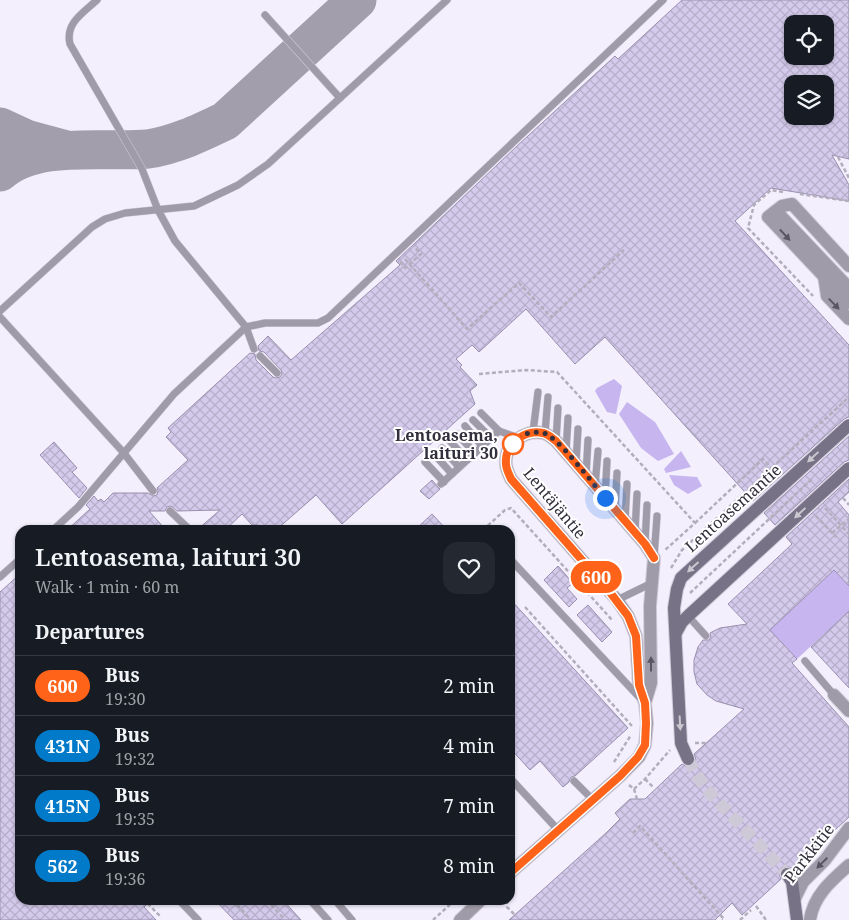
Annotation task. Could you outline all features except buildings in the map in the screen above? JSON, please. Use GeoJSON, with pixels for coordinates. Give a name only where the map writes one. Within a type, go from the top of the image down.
{"type":"FeatureCollection","features":[{"type":"Feature","properties":{"kind":"main road","name":"Lentoasemantie"},"geometry":{"type":"LineString","coordinates":[[688,759],[681,742],[674,608],[681,578],[849,425]]}},
{"type":"Feature","properties":{"kind":"main road"},"geometry":{"type":"LineString","coordinates":[[676,633],[688,616],[849,468]]}},
{"type":"Feature","properties":{"kind":"main road"},"geometry":{"type":"LineString","coordinates":[[787,874],[792,882],[797,920]]}},
{"type":"Feature","properties":{"kind":"street"},"geometry":{"type":"LineString","coordinates":[[849,276],[837,267],[768,218],[779,208],[792,204],[837,267],[849,288]]}},
{"type":"Feature","properties":{"kind":"street"},"geometry":{"type":"LineString","coordinates":[[837,267],[849,303]]}},
{"type":"Feature","properties":{"kind":"street"},"geometry":{"type":"LineString","coordinates":[[837,267],[827,296],[849,319]]}},
{"type":"Feature","properties":{"kind":"street"},"geometry":{"type":"LineString","coordinates":[[519,438],[525,434],[539,433],[556,441],[636,533],[654,558]]}},
{"type":"Feature","properties":{"kind":"street","name":"Lentäjäntie"},"geometry":{"type":"LineString","coordinates":[[515,869],[559,831],[638,757],[645,745],[646,723],[645,703],[639,685],[636,636],[628,616],[617,600],[511,479],[506,465],[506,455],[519,438]]}},
{"type":"Feature","properties":{"kind":"street","name":"Lentäjäntie"},"geometry":{"type":"LineString","coordinates":[[645,703],[651,683],[654,558]]}},
{"type":"Feature","properties":{"kind":"street"},"geometry":{"type":"LineString","coordinates":[[834,695],[849,711]]}},
{"type":"Feature","properties":{"kind":"street","name":"Parkkitie"},"geometry":{"type":"LineString","coordinates":[[795,898],[803,882],[825,860],[849,828]]}},
{"type":"Feature","properties":{"kind":"street","name":"Parkkitie"},"geometry":{"type":"LineString","coordinates":[[810,920],[814,903],[823,890],[849,865]]}},
{"type":"Feature","properties":{"kind":"street"},"geometry":{"type":"LineString","coordinates":[[460,920],[476,905]]}},
{"type":"Feature","properties":{"kind":"lane"},"geometry":{"type":"LineString","coordinates":[[97,0],[71,26],[68,35],[70,44],[142,169],[158,210],[175,240],[246,327],[254,349]]}},
{"type":"Feature","properties":{"kind":"lane"},"geometry":{"type":"LineString","coordinates":[[0,311],[92,227],[104,219],[125,213],[194,206],[238,185],[268,164],[448,0]]}},
{"type":"Feature","properties":{"kind":"lane"},"geometry":{"type":"LineString","coordinates":[[58,525],[78,507],[174,394],[246,327],[265,324],[318,324],[328,318],[663,0]]}},
{"type":"Feature","properties":{"kind":"lane"},"geometry":{"type":"LineString","coordinates":[[265,15],[340,98]]}},
{"type":"Feature","properties":{"kind":"lane"},"geometry":{"type":"LineString","coordinates":[[0,317],[123,452],[154,491]]}},
{"type":"Feature","properties":{"kind":"lane"},"geometry":{"type":"LineString","coordinates":[[260,356],[277,373]]}},
{"type":"Feature","properties":{"kind":"lane"},"geometry":{"type":"LineString","coordinates":[[538,392],[539,433]]}},
{"type":"Feature","properties":{"kind":"lane"},"geometry":{"type":"LineString","coordinates":[[539,433],[548,397]]}},
{"type":"Feature","properties":{"kind":"lane"},"geometry":{"type":"LineString","coordinates":[[556,441],[558,408]]}},
{"type":"Feature","properties":{"kind":"lane"},"geometry":{"type":"LineString","coordinates":[[481,413],[499,431],[519,438]]}},
{"type":"Feature","properties":{"kind":"lane"},"geometry":{"type":"LineString","coordinates":[[566,452],[568,418]]}},
{"type":"Feature","properties":{"kind":"lane"},"geometry":{"type":"LineString","coordinates":[[473,420],[491,438]]}},
{"type":"Feature","properties":{"kind":"lane"},"geometry":{"type":"LineString","coordinates":[[465,426],[482,446]]}},
{"type":"Feature","properties":{"kind":"lane"},"geometry":{"type":"LineString","coordinates":[[576,464],[578,429]]}},
{"type":"Feature","properties":{"kind":"lane"},"geometry":{"type":"LineString","coordinates":[[426,462],[442,483],[499,431]]}},
{"type":"Feature","properties":{"kind":"lane"},"geometry":{"type":"LineString","coordinates":[[457,434],[475,453]]}},
{"type":"Feature","properties":{"kind":"lane"},"geometry":{"type":"LineString","coordinates":[[449,440],[467,460]]}},
{"type":"Feature","properties":{"kind":"lane"},"geometry":{"type":"LineString","coordinates":[[586,475],[588,440]]}},
{"type":"Feature","properties":{"kind":"lane"},"geometry":{"type":"LineString","coordinates":[[442,448],[459,468]]}},
{"type":"Feature","properties":{"kind":"lane"},"geometry":{"type":"LineString","coordinates":[[595,486],[598,451]]}},
{"type":"Feature","properties":{"kind":"lane"},"geometry":{"type":"LineString","coordinates":[[434,454],[452,474]]}},
{"type":"Feature","properties":{"kind":"lane"},"geometry":{"type":"LineString","coordinates":[[605,498],[607,462]]}},
{"type":"Feature","properties":{"kind":"lane"},"geometry":{"type":"LineString","coordinates":[[615,510],[617,472]]}},
{"type":"Feature","properties":{"kind":"lane"},"geometry":{"type":"LineString","coordinates":[[625,521],[627,484]]}},
{"type":"Feature","properties":{"kind":"lane"},"geometry":{"type":"LineString","coordinates":[[636,533],[637,494]]}},
{"type":"Feature","properties":{"kind":"lane"},"geometry":{"type":"LineString","coordinates":[[645,544],[647,505]]}},
{"type":"Feature","properties":{"kind":"lane"},"geometry":{"type":"LineString","coordinates":[[170,511],[185,525]]}},
{"type":"Feature","properties":{"kind":"lane"},"geometry":{"type":"LineString","coordinates":[[654,558],[657,516]]}},
{"type":"Feature","properties":{"kind":"lane"},"geometry":{"type":"LineString","coordinates":[[0,577],[15,564]]}},
{"type":"Feature","properties":{"kind":"lane"},"geometry":{"type":"LineString","coordinates":[[515,564],[645,703]]}},
{"type":"Feature","properties":{"kind":"lane"},"geometry":{"type":"LineString","coordinates":[[617,600],[652,583]]}},
{"type":"Feature","properties":{"kind":"lane"},"geometry":{"type":"LineString","coordinates":[[674,608],[688,616],[706,636]]}},
{"type":"Feature","properties":{"kind":"lane"},"geometry":{"type":"LineString","coordinates":[[805,661],[834,695]]}},
{"type":"Feature","properties":{"kind":"lane"},"geometry":{"type":"LineString","coordinates":[[574,781],[593,800]]}},
{"type":"Feature","properties":{"kind":"lane"},"geometry":{"type":"LineString","coordinates":[[515,783],[559,831]]}},
{"type":"Feature","properties":{"kind":"lane"},"geometry":{"type":"LineString","coordinates":[[184,905],[198,920]]}},
{"type":"Feature","properties":{"kind":"lane"},"geometry":{"type":"LineString","coordinates":[[314,905],[328,920]]}},
{"type":"Feature","properties":{"kind":"lane"},"geometry":{"type":"LineString","coordinates":[[339,905],[352,920]]}},
{"type":"Feature","properties":{"kind":"path"},"geometry":{"type":"LineString","coordinates":[[838,157],[849,178]]}},
{"type":"Feature","properties":{"kind":"path"},"geometry":{"type":"LineString","coordinates":[[403,257],[467,329],[519,283],[551,317],[624,250]]}},
{"type":"Feature","properties":{"kind":"path"},"geometry":{"type":"LineString","coordinates":[[401,264],[405,268],[421,254]]}},
{"type":"Feature","properties":{"kind":"path"},"geometry":{"type":"LineString","coordinates":[[479,374],[526,370],[557,372]]}},
{"type":"Feature","properties":{"kind":"path"},"geometry":{"type":"LineString","coordinates":[[671,570],[682,550],[849,398]]}},
{"type":"Feature","properties":{"kind":"path"},"geometry":{"type":"LineString","coordinates":[[689,599],[690,593],[815,476]]}},
{"type":"Feature","properties":{"kind":"path"},"geometry":{"type":"LineString","coordinates":[[696,522],[736,483]]}},
{"type":"Feature","properties":{"kind":"path"},"geometry":{"type":"LineString","coordinates":[[843,498],[849,505]]}},
{"type":"Feature","properties":{"kind":"path"},"geometry":{"type":"LineString","coordinates":[[824,507],[849,534]]}},
{"type":"Feature","properties":{"kind":"path"},"geometry":{"type":"LineString","coordinates":[[488,525],[505,510],[511,508],[617,625]]}},
{"type":"Feature","properties":{"kind":"path"},"geometry":{"type":"LineString","coordinates":[[832,533],[849,519]]}},
{"type":"Feature","properties":{"kind":"path"},"geometry":{"type":"LineString","coordinates":[[525,607],[632,726]]}},
{"type":"Feature","properties":{"kind":"path"},"geometry":{"type":"LineString","coordinates":[[692,742],[706,744]]}},
{"type":"Feature","properties":{"kind":"path"},"geometry":{"type":"LineString","coordinates":[[637,798],[634,789],[673,746]]}},
{"type":"Feature","properties":{"kind":"path"},"geometry":{"type":"LineString","coordinates":[[645,779],[653,787]]}},
{"type":"Feature","properties":{"kind":"path"},"geometry":{"type":"LineString","coordinates":[[633,833],[640,826],[724,919],[722,920]]}},
{"type":"Feature","properties":{"kind":"path"},"geometry":{"type":"LineString","coordinates":[[149,905],[160,916]]}},
{"type":"Feature","properties":{"kind":"path"},"geometry":{"type":"LineString","coordinates":[[238,905],[252,920]]}},
{"type":"Feature","properties":{"kind":"path"},"geometry":{"type":"LineString","coordinates":[[272,905],[285,920]]}},
{"type":"Feature","properties":{"kind":"path"},"geometry":{"type":"LineString","coordinates":[[433,920],[450,905]]}},
{"type":"Feature","properties":{"kind":"path"},"geometry":{"type":"LineString","coordinates":[[507,905],[515,915]]}},
{"type":"Feature","properties":{"kind":"path"},"geometry":{"type":"LineString","coordinates":[[756,906],[766,920]]}},
{"type":"Feature","properties":{"kind":"path"},"geometry":{"type":"LineString","coordinates":[[740,920],[751,910]]}},
{"type":"Feature","properties":{"kind":"shaded area"},"geometry":{"type":"Polygon","coordinates":[[[614,379],[622,386],[616,414],[607,412],[595,391],[614,379]]]}},
{"type":"Feature","properties":{"kind":"shaded area"},"geometry":{"type":"Polygon","coordinates":[[[627,402],[655,422],[674,454],[658,461],[641,448],[619,414],[627,402]]]}},
{"type":"Feature","properties":{"kind":"shaded area"},"geometry":{"type":"Polygon","coordinates":[[[681,451],[691,467],[666,473],[664,469],[681,451]]]}},
{"type":"Feature","properties":{"kind":"shaded area"},"geometry":{"type":"Polygon","coordinates":[[[669,475],[697,477],[702,486],[688,494],[674,485],[669,475]]]}},
{"type":"Feature","properties":{"kind":"shaded area"},"geometry":{"type":"Polygon","coordinates":[[[834,570],[849,586],[849,611],[797,659],[770,630],[834,570]]]}},
{"type":"Feature","properties":{"kind":"taxiway"},"geometry":{"type":"LineString","coordinates":[[0,172],[15,162],[32,155],[71,150],[148,149],[168,145],[225,121],[357,0]]}},
{"type":"Feature","properties":{"kind":"taxiway"},"geometry":{"type":"LineString","coordinates":[[0,127],[26,139],[63,149]]}},
{"type":"Feature","properties":{"kind":"tunnel"},"geometry":{"type":"LineString","coordinates":[[688,759],[705,788],[787,874]]}},
{"type":"Feature","properties":{"kind":"bus line","name":"600"},"geometry":{"type":"LineString","coordinates":[[515,869],[620,776],[638,757],[645,745],[646,723],[645,703],[639,685],[636,636],[633,626],[617,600],[511,479],[506,465],[506,455],[513,444],[525,434],[533,432],[545,433],[556,441],[645,544],[654,558]]}},
{"type":"Feature","properties":{"kind":"place","name":"Lentoasema, laituri 30"},"geometry":{"type":"Point","coordinates":[513,444]}},
{"type":"Feature","properties":{"kind":"route"},"geometry":{"type":"LineString","coordinates":[[513,444],[525,434],[533,432],[545,433],[556,441],[605,498]]}}]}
